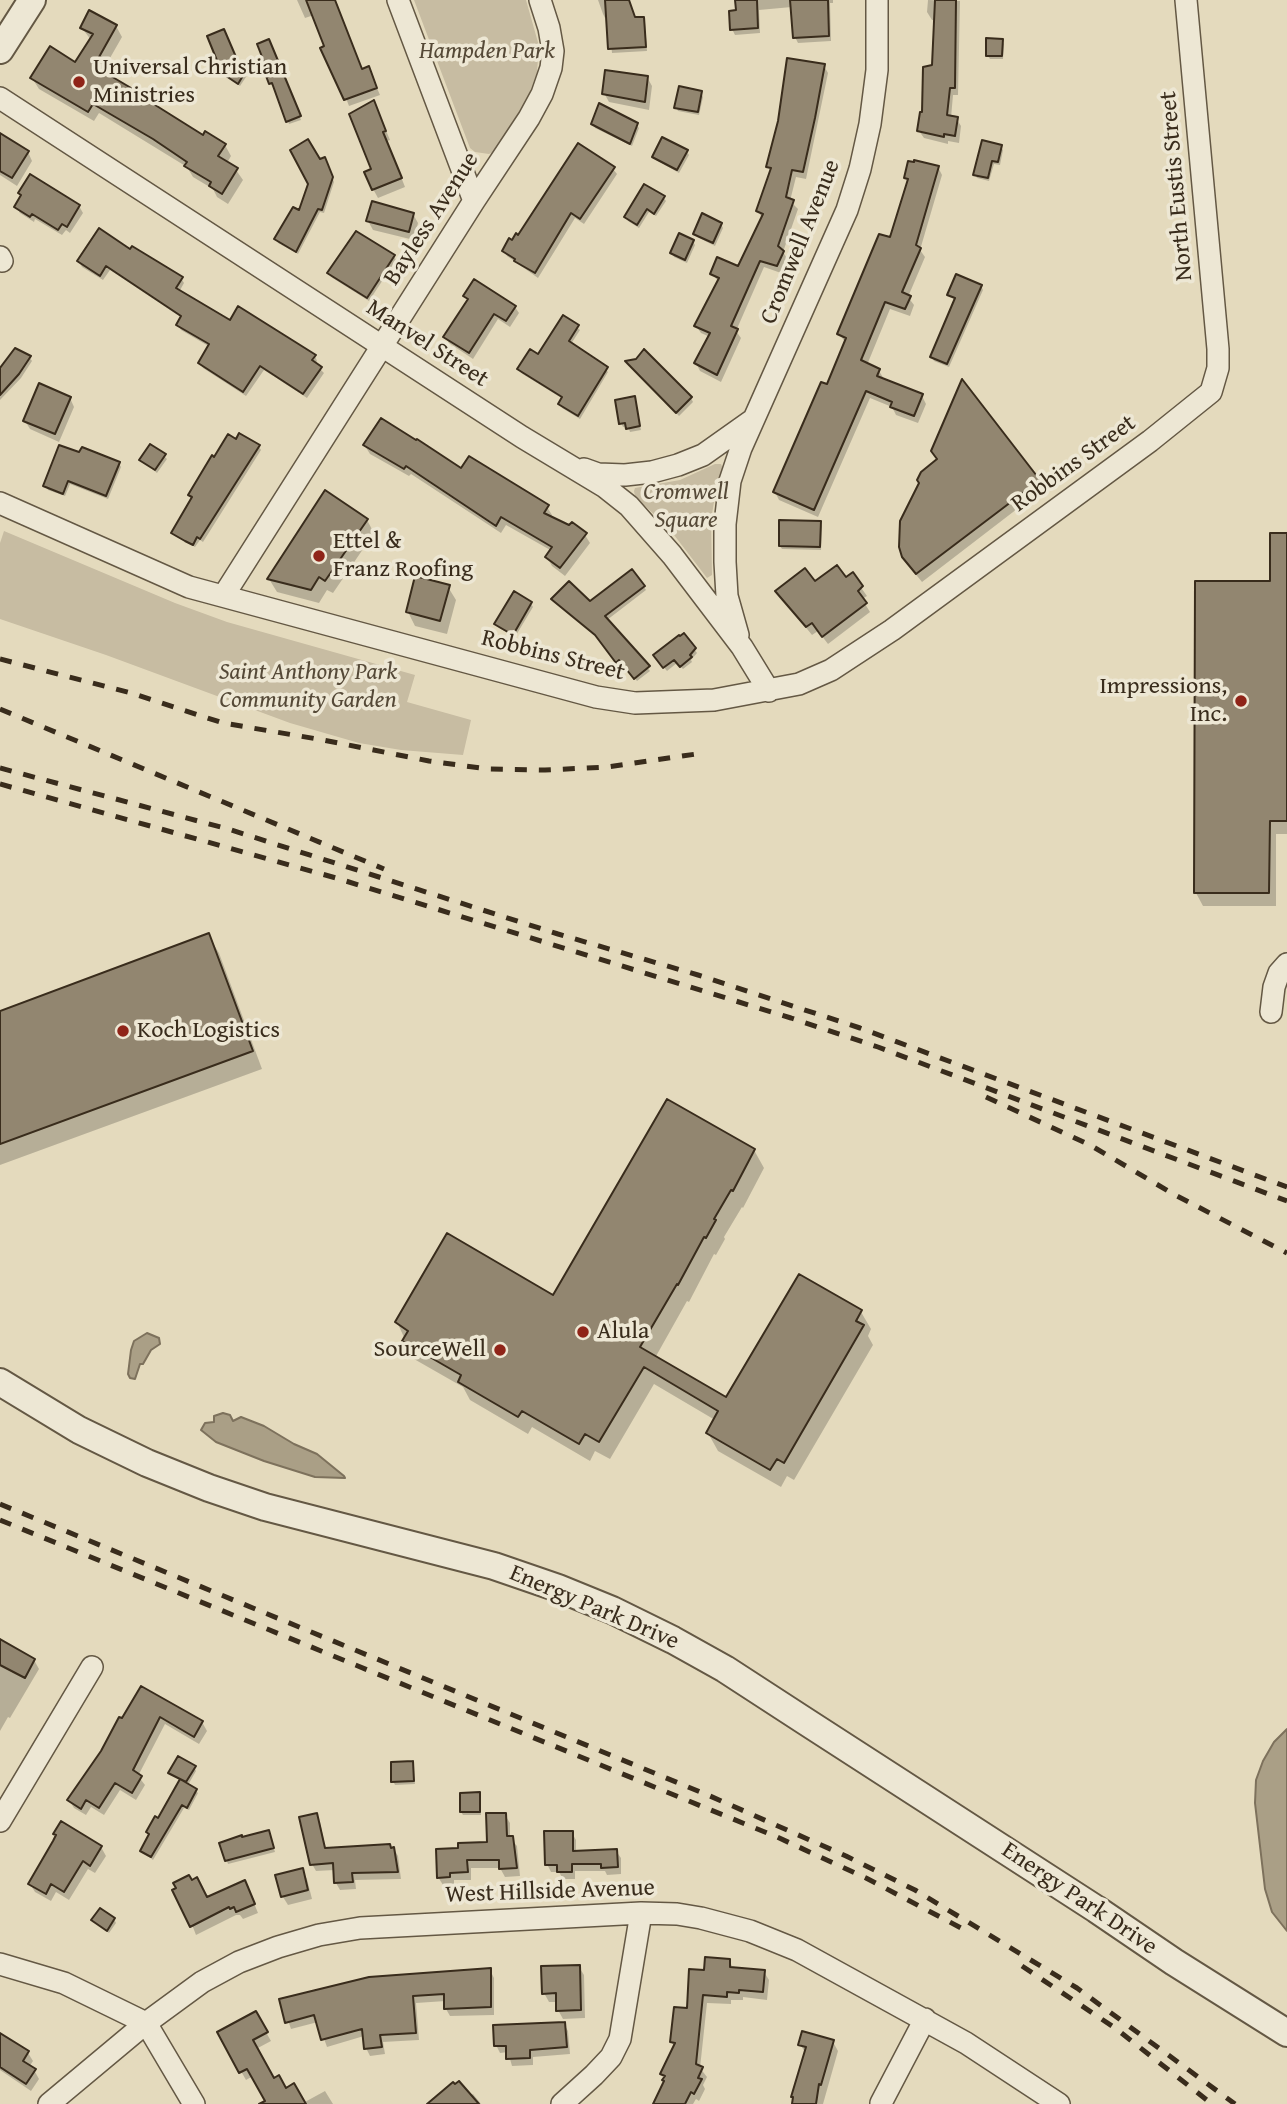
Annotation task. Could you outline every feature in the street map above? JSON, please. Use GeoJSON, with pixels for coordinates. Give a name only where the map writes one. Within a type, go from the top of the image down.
{"type":"FeatureCollection","features":[{"type":"Feature","properties":{"kind":"street"},"geometry":{"type":"LineString","coordinates":[[0,50],[32,0]]}},
{"type":"Feature","properties":{"kind":"street"},"geometry":{"type":"LineString","coordinates":[[398,0],[474,201]]}},
{"type":"Feature","properties":{"kind":"street","name":"Bayless Avenue"},"geometry":{"type":"LineString","coordinates":[[224,596],[542,94],[551,68],[553,51],[540,0]]}},
{"type":"Feature","properties":{"kind":"street","name":"Cromwell Avenue"},"geometry":{"type":"LineString","coordinates":[[742,647],[727,596],[724,562],[730,481],[741,448],[848,210],[870,124],[877,70],[877,0]]}},
{"type":"Feature","properties":{"kind":"street","name":"North Eustis Street"},"geometry":{"type":"LineString","coordinates":[[1186,0],[1218,349],[1217,368]]}},
{"type":"Feature","properties":{"kind":"street","name":"Manvel Street"},"geometry":{"type":"LineString","coordinates":[[0,98],[522,437],[574,467],[629,506],[652,530],[742,647],[769,691]]}},
{"type":"Feature","properties":{"kind":"street","name":"Robbins Street"},"geometry":{"type":"LineString","coordinates":[[0,503],[189,587],[596,697],[635,702],[714,700],[799,684],[831,670],[892,630],[1211,393],[1217,368]]}},
{"type":"Feature","properties":{"kind":"street","name":"Cromwell Avenue"},"geometry":{"type":"LineString","coordinates":[[574,467],[598,474],[625,475],[678,465],[703,455],[758,415]]}},
{"type":"Feature","properties":{"kind":"street"},"geometry":{"type":"LineString","coordinates":[[1271,1012],[1274,987],[1287,964]]}},
{"type":"Feature","properties":{"kind":"street","name":"Energy Park Drive"},"geometry":{"type":"LineString","coordinates":[[0,1382],[79,1430],[147,1463],[209,1488],[265,1507],[494,1566],[612,1610],[673,1640],[817,1728],[1287,2033]]}},
{"type":"Feature","properties":{"kind":"street"},"geometry":{"type":"LineString","coordinates":[[0,1821],[92,1667]]}},
{"type":"Feature","properties":{"kind":"street"},"geometry":{"type":"LineString","coordinates":[[562,2104],[611,2057],[620,2039],[641,1913]]}},
{"type":"Feature","properties":{"kind":"street","name":"West Hillside Avenue"},"geometry":{"type":"LineString","coordinates":[[49,2104],[202,1982],[239,1962],[278,1947],[360,1927],[641,1913],[677,1914],[750,1931],[797,1950],[925,2019],[1012,2071],[1059,2104]]}},
{"type":"Feature","properties":{"kind":"street"},"geometry":{"type":"LineString","coordinates":[[0,1964],[64,1983],[146,2024],[194,2104]]}},
{"type":"Feature","properties":{"kind":"street"},"geometry":{"type":"LineString","coordinates":[[881,2103],[925,2019]]}},
{"type":"Feature","properties":{"kind":"green space","name":"Hampden Park"},"geometry":{"type":"Polygon","coordinates":[[[414,0],[526,0],[539,46],[537,72],[528,97],[495,151],[489,154],[475,152],[470,148],[414,0]]]}},
{"type":"Feature","properties":{"kind":"green space","name":"Cromwell Square"},"geometry":{"type":"Polygon","coordinates":[[[715,464],[721,464],[723,469],[711,520],[712,575],[707,578],[671,531],[635,496],[634,491],[635,488],[680,480],[715,464]]]}},
{"type":"Feature","properties":{"kind":"green space","name":"Saint Anthony Park Community Garden"},"geometry":{"type":"Polygon","coordinates":[[[4,531],[227,622],[415,675],[407,702],[471,720],[463,755],[401,750],[359,743],[290,723],[0,619],[0,543],[4,531]]]}},
{"type":"Feature","properties":{"kind":"shaded area"},"geometry":{"type":"Polygon","coordinates":[[[147,1333],[159,1338],[160,1344],[151,1350],[143,1364],[140,1364],[135,1379],[130,1378],[128,1374],[134,1341],[147,1333]]]}},
{"type":"Feature","properties":{"kind":"shaded area"},"geometry":{"type":"Polygon","coordinates":[[[223,1413],[230,1415],[233,1421],[241,1417],[264,1426],[317,1454],[345,1478],[315,1477],[216,1442],[201,1430],[205,1423],[214,1422],[214,1416],[223,1413]]]}},
{"type":"Feature","properties":{"kind":"shaded area"},"geometry":{"type":"Polygon","coordinates":[[[1287,1729],[1287,1931],[1272,1912],[1265,1889],[1255,1803],[1256,1780],[1263,1761],[1274,1742],[1287,1729]]]}},
{"type":"Feature","properties":{"kind":"building"},"geometry":{"type":"Polygon","coordinates":[[[306,0],[335,0],[362,69],[369,66],[377,88],[344,100],[320,48],[324,46],[306,0]]]}},
{"type":"Feature","properties":{"kind":"building"},"geometry":{"type":"Polygon","coordinates":[[[605,0],[629,0],[635,17],[644,17],[646,47],[608,49],[605,0]]]}},
{"type":"Feature","properties":{"kind":"building"},"geometry":{"type":"Polygon","coordinates":[[[735,0],[757,0],[758,28],[730,30],[729,11],[736,10],[735,0]]]}},
{"type":"Feature","properties":{"kind":"building"},"geometry":{"type":"Polygon","coordinates":[[[790,0],[828,0],[829,36],[793,38],[790,0]]]}},
{"type":"Feature","properties":{"kind":"building"},"geometry":{"type":"Polygon","coordinates":[[[935,0],[956,0],[955,88],[950,88],[947,115],[958,117],[955,136],[944,134],[944,137],[917,131],[922,112],[923,67],[932,65],[935,0]]]}},
{"type":"Feature","properties":{"kind":"building"},"geometry":{"type":"Polygon","coordinates":[[[89,10],[117,25],[94,66],[203,135],[205,131],[226,144],[218,156],[238,168],[222,194],[209,186],[211,182],[184,166],[187,162],[153,139],[93,104],[88,112],[30,78],[50,46],[75,62],[93,34],[80,28],[89,10]]]}},
{"type":"Feature","properties":{"kind":"building"},"geometry":{"type":"Polygon","coordinates":[[[224,29],[236,57],[234,60],[247,69],[238,84],[214,68],[218,63],[207,36],[224,29]]]}},
{"type":"Feature","properties":{"kind":"building"},"geometry":{"type":"Polygon","coordinates":[[[986,38],[1003,39],[1002,56],[986,56],[986,38]]]}},
{"type":"Feature","properties":{"kind":"building"},"geometry":{"type":"Polygon","coordinates":[[[269,39],[301,116],[286,122],[272,83],[269,84],[263,68],[266,67],[257,44],[269,39]]]}},
{"type":"Feature","properties":{"kind":"building"},"geometry":{"type":"Polygon","coordinates":[[[787,58],[825,64],[815,118],[803,172],[792,170],[786,197],[794,200],[778,246],[784,251],[777,266],[760,261],[731,326],[738,329],[717,375],[694,363],[710,333],[694,326],[719,278],[710,274],[717,257],[738,266],[763,214],[756,211],[771,168],[766,167],[778,121],[787,58]]]}},
{"type":"Feature","properties":{"kind":"building"},"geometry":{"type":"Polygon","coordinates":[[[605,70],[648,76],[645,102],[602,94],[605,70]]]}},
{"type":"Feature","properties":{"kind":"building"},"geometry":{"type":"Polygon","coordinates":[[[679,86],[702,91],[698,112],[674,108],[679,86]]]}},
{"type":"Feature","properties":{"kind":"building"},"geometry":{"type":"Polygon","coordinates":[[[374,100],[386,131],[383,132],[402,178],[372,190],[364,172],[371,169],[349,114],[374,100]]]}},
{"type":"Feature","properties":{"kind":"building"},"geometry":{"type":"Polygon","coordinates":[[[599,103],[638,123],[630,144],[591,124],[599,103]]]}},
{"type":"Feature","properties":{"kind":"building"},"geometry":{"type":"Polygon","coordinates":[[[0,133],[29,151],[12,178],[0,171],[0,133]]]}},
{"type":"Feature","properties":{"kind":"building"},"geometry":{"type":"Polygon","coordinates":[[[662,137],[688,150],[677,170],[652,157],[662,137]]]}},
{"type":"Feature","properties":{"kind":"building"},"geometry":{"type":"Polygon","coordinates":[[[308,139],[320,159],[325,157],[333,177],[322,210],[318,209],[296,252],[274,239],[293,207],[299,210],[308,184],[290,150],[308,139]]]}},
{"type":"Feature","properties":{"kind":"building"},"geometry":{"type":"Polygon","coordinates":[[[982,140],[1002,145],[998,162],[992,161],[988,178],[973,175],[982,140]]]}},
{"type":"Feature","properties":{"kind":"building"},"geometry":{"type":"Polygon","coordinates":[[[578,143],[615,167],[580,219],[571,213],[535,273],[502,251],[509,238],[512,240],[516,233],[518,235],[578,143]]]}},
{"type":"Feature","properties":{"kind":"building"},"geometry":{"type":"Polygon","coordinates":[[[908,161],[939,166],[916,245],[921,248],[902,292],[911,296],[905,309],[885,302],[861,360],[880,369],[877,376],[923,394],[914,416],[890,407],[892,402],[866,391],[814,510],[773,492],[821,382],[827,384],[846,338],[837,334],[879,234],[890,237],[908,179],[904,178],[908,161]]]}},
{"type":"Feature","properties":{"kind":"building"},"geometry":{"type":"Polygon","coordinates":[[[30,174],[80,205],[67,227],[62,224],[58,230],[32,214],[30,217],[14,207],[21,195],[18,193],[30,174]]]}},
{"type":"Feature","properties":{"kind":"building"},"geometry":{"type":"Polygon","coordinates":[[[644,184],[665,196],[654,214],[647,209],[637,225],[624,217],[644,184]]]}},
{"type":"Feature","properties":{"kind":"building"},"geometry":{"type":"Polygon","coordinates":[[[372,201],[414,213],[409,232],[366,221],[372,201]]]}},
{"type":"Feature","properties":{"kind":"building"},"geometry":{"type":"Polygon","coordinates":[[[702,213],[722,223],[713,243],[693,234],[702,213]]]}},
{"type":"Feature","properties":{"kind":"building"},"geometry":{"type":"Polygon","coordinates":[[[99,228],[130,249],[132,246],[183,277],[176,288],[230,320],[238,306],[316,355],[312,360],[322,367],[303,394],[260,366],[243,392],[198,363],[209,344],[176,325],[181,316],[106,266],[100,276],[77,261],[99,228]]]}},
{"type":"Feature","properties":{"kind":"building"},"geometry":{"type":"Polygon","coordinates":[[[356,231],[395,255],[367,298],[327,273],[356,231]]]}},
{"type":"Feature","properties":{"kind":"building"},"geometry":{"type":"Polygon","coordinates":[[[679,233],[694,240],[685,260],[670,253],[679,233]]]}},
{"type":"Feature","properties":{"kind":"building"},"geometry":{"type":"Polygon","coordinates":[[[956,274],[982,285],[947,364],[930,357],[955,298],[947,295],[956,274]]]}},
{"type":"Feature","properties":{"kind":"building"},"geometry":{"type":"Polygon","coordinates":[[[474,279],[516,306],[506,321],[494,314],[469,353],[443,337],[468,299],[463,296],[474,279]]]}},
{"type":"Feature","properties":{"kind":"building"},"geometry":{"type":"Polygon","coordinates":[[[563,315],[579,325],[569,341],[608,367],[578,416],[558,404],[562,397],[517,369],[530,349],[538,354],[563,315]]]}},
{"type":"Feature","properties":{"kind":"building"},"geometry":{"type":"Polygon","coordinates":[[[15,348],[31,356],[0,395],[0,368],[15,348]]]}},
{"type":"Feature","properties":{"kind":"building"},"geometry":{"type":"Polygon","coordinates":[[[644,349],[692,397],[676,413],[625,361],[636,359],[644,349]]]}},
{"type":"Feature","properties":{"kind":"building"},"geometry":{"type":"Polygon","coordinates":[[[962,379],[1040,480],[916,574],[902,557],[899,547],[900,521],[919,483],[917,480],[921,472],[937,459],[931,451],[962,379]]]}},
{"type":"Feature","properties":{"kind":"building"},"geometry":{"type":"Polygon","coordinates":[[[39,383],[71,397],[55,434],[23,421],[39,383]]]}},
{"type":"Feature","properties":{"kind":"building"},"geometry":{"type":"Polygon","coordinates":[[[635,396],[640,426],[626,429],[625,423],[619,424],[615,400],[635,396]]]}},
{"type":"Feature","properties":{"kind":"building"},"geometry":{"type":"Polygon","coordinates":[[[381,418],[461,468],[469,456],[549,505],[544,513],[569,525],[572,522],[587,533],[560,568],[545,557],[552,547],[501,517],[496,526],[406,466],[404,469],[363,445],[381,418]]]}},
{"type":"Feature","properties":{"kind":"building"},"geometry":{"type":"Polygon","coordinates":[[[239,433],[260,445],[200,539],[197,537],[193,545],[171,533],[192,497],[188,495],[212,455],[214,457],[228,434],[236,439],[239,433]]]}},
{"type":"Feature","properties":{"kind":"building"},"geometry":{"type":"Polygon","coordinates":[[[150,444],[166,454],[155,470],[139,460],[150,444]]]}},
{"type":"Feature","properties":{"kind":"building"},"geometry":{"type":"Polygon","coordinates":[[[59,445],[79,452],[82,447],[120,462],[106,496],[68,481],[63,494],[43,486],[59,445]]]}},
{"type":"Feature","properties":{"kind":"building"},"geometry":{"type":"Polygon","coordinates":[[[325,490],[368,519],[325,581],[319,577],[311,590],[267,579],[325,490]]]}},
{"type":"Feature","properties":{"kind":"building"},"geometry":{"type":"Polygon","coordinates":[[[779,520],[821,521],[820,547],[779,546],[779,520]]]}},
{"type":"Feature","properties":{"kind":"building","name":"Impressions, Inc."},"geometry":{"type":"Polygon","coordinates":[[[1270,533],[1287,533],[1287,821],[1270,821],[1269,893],[1194,893],[1195,581],[1270,581],[1270,533]]]}},
{"type":"Feature","properties":{"kind":"building"},"geometry":{"type":"Polygon","coordinates":[[[837,565],[846,577],[853,572],[863,586],[858,591],[867,603],[822,637],[812,623],[806,627],[775,591],[805,568],[815,581],[837,565]]]}},
{"type":"Feature","properties":{"kind":"building"},"geometry":{"type":"Polygon","coordinates":[[[632,569],[645,586],[605,616],[650,666],[634,679],[619,660],[616,663],[595,635],[551,599],[569,581],[590,601],[632,569]]]}},
{"type":"Feature","properties":{"kind":"building"},"geometry":{"type":"Polygon","coordinates":[[[415,576],[450,585],[440,621],[406,612],[415,576]]]}},
{"type":"Feature","properties":{"kind":"building"},"geometry":{"type":"Polygon","coordinates":[[[514,591],[532,602],[513,635],[494,624],[514,591]]]}},
{"type":"Feature","properties":{"kind":"building"},"geometry":{"type":"Polygon","coordinates":[[[684,633],[696,648],[690,655],[692,657],[680,667],[674,660],[663,668],[653,655],[684,633]]]}},
{"type":"Feature","properties":{"kind":"building","name":"Koch Logistics"},"geometry":{"type":"Polygon","coordinates":[[[209,933],[253,1051],[0,1144],[0,1011],[209,933]]]}},
{"type":"Feature","properties":{"kind":"building"},"geometry":{"type":"Polygon","coordinates":[[[667,1099],[755,1149],[733,1191],[731,1190],[714,1219],[716,1220],[706,1238],[704,1237],[640,1347],[726,1397],[799,1274],[862,1310],[856,1321],[864,1325],[784,1463],[777,1459],[770,1470],[706,1433],[718,1411],[644,1367],[599,1442],[585,1434],[579,1444],[522,1411],[518,1417],[458,1382],[461,1375],[402,1341],[408,1331],[395,1322],[447,1233],[553,1295],[667,1099]]]}},
{"type":"Feature","properties":{"kind":"building"},"geometry":{"type":"Polygon","coordinates":[[[0,1639],[35,1659],[25,1678],[0,1665],[0,1639]]]}},
{"type":"Feature","properties":{"kind":"building"},"geometry":{"type":"Polygon","coordinates":[[[141,1686],[203,1721],[194,1737],[160,1717],[133,1770],[142,1776],[132,1793],[115,1783],[99,1808],[86,1800],[81,1809],[67,1800],[141,1686]]]}},
{"type":"Feature","properties":{"kind":"building"},"geometry":{"type":"Polygon","coordinates":[[[178,1756],[196,1766],[186,1782],[168,1773],[178,1756]]]}},
{"type":"Feature","properties":{"kind":"building"},"geometry":{"type":"Polygon","coordinates":[[[413,1761],[414,1781],[391,1782],[391,1762],[413,1761]]]}},
{"type":"Feature","properties":{"kind":"building"},"geometry":{"type":"Polygon","coordinates":[[[180,1779],[197,1789],[187,1808],[182,1805],[151,1857],[140,1851],[149,1834],[146,1832],[155,1816],[158,1818],[180,1779]]]}},
{"type":"Feature","properties":{"kind":"building"},"geometry":{"type":"Polygon","coordinates":[[[480,1792],[480,1812],[460,1812],[460,1793],[480,1792]]]}},
{"type":"Feature","properties":{"kind":"building"},"geometry":{"type":"Polygon","coordinates":[[[317,1813],[325,1848],[390,1844],[391,1848],[394,1847],[398,1872],[352,1873],[353,1882],[334,1883],[333,1863],[310,1865],[299,1817],[317,1813]]]}},
{"type":"Feature","properties":{"kind":"building"},"geometry":{"type":"Polygon","coordinates":[[[486,1813],[506,1813],[507,1836],[513,1836],[517,1868],[499,1869],[499,1860],[467,1860],[468,1872],[450,1873],[450,1877],[437,1878],[436,1849],[458,1848],[458,1843],[487,1842],[486,1813]]]}},
{"type":"Feature","properties":{"kind":"building"},"geometry":{"type":"Polygon","coordinates":[[[61,1821],[102,1846],[90,1866],[83,1861],[64,1892],[51,1884],[46,1894],[28,1884],[53,1841],[56,1835],[53,1834],[61,1821]]]}},
{"type":"Feature","properties":{"kind":"building"},"geometry":{"type":"Polygon","coordinates":[[[269,1830],[274,1848],[225,1861],[219,1843],[269,1830]]]}},
{"type":"Feature","properties":{"kind":"building"},"geometry":{"type":"Polygon","coordinates":[[[544,1831],[573,1831],[573,1851],[617,1849],[618,1867],[601,1868],[601,1864],[572,1864],[572,1872],[557,1872],[557,1865],[545,1865],[544,1831]]]}},
{"type":"Feature","properties":{"kind":"building"},"geometry":{"type":"Polygon","coordinates":[[[303,1868],[308,1890],[281,1897],[275,1875],[303,1868]]]}},
{"type":"Feature","properties":{"kind":"building"},"geometry":{"type":"Polygon","coordinates":[[[189,1875],[192,1880],[197,1877],[207,1897],[245,1880],[255,1904],[236,1912],[234,1907],[229,1907],[190,1927],[172,1890],[176,1888],[173,1883],[189,1875]]]}},
{"type":"Feature","properties":{"kind":"building"},"geometry":{"type":"Polygon","coordinates":[[[100,1908],[115,1918],[107,1931],[91,1920],[100,1908]]]}},
{"type":"Feature","properties":{"kind":"building"},"geometry":{"type":"Polygon","coordinates":[[[705,1957],[730,1959],[730,1967],[765,1970],[763,1992],[739,1990],[739,1993],[727,1992],[727,1997],[703,1995],[696,2064],[703,2067],[698,2078],[702,2079],[685,2104],[653,2104],[664,2081],[662,2080],[665,2076],[660,2074],[675,2043],[670,2042],[674,2007],[687,2008],[689,1969],[704,1970],[705,1957]]]}},
{"type":"Feature","properties":{"kind":"building"},"geometry":{"type":"Polygon","coordinates":[[[580,1965],[581,2010],[556,2011],[556,1993],[542,1994],[541,1966],[580,1965]]]}},
{"type":"Feature","properties":{"kind":"building"},"geometry":{"type":"Polygon","coordinates":[[[491,1968],[491,2007],[444,2009],[444,1994],[413,1996],[416,2033],[380,2035],[382,2047],[364,2049],[362,2029],[321,2040],[314,2015],[285,2023],[279,1999],[369,1977],[491,1968]]]}},
{"type":"Feature","properties":{"kind":"building"},"geometry":{"type":"Polygon","coordinates":[[[256,2011],[268,2032],[253,2040],[274,2078],[279,2075],[286,2088],[294,2083],[306,2104],[259,2104],[265,2101],[247,2069],[239,2073],[217,2032],[256,2011]]]}},
{"type":"Feature","properties":{"kind":"building"},"geometry":{"type":"Polygon","coordinates":[[[565,2022],[567,2047],[530,2050],[530,2058],[506,2059],[506,2046],[494,2046],[493,2025],[565,2022]]]}},
{"type":"Feature","properties":{"kind":"building"},"geometry":{"type":"Polygon","coordinates":[[[802,2031],[834,2040],[821,2085],[819,2084],[816,2104],[792,2104],[791,2097],[806,2047],[798,2045],[802,2031]]]}},
{"type":"Feature","properties":{"kind":"building"},"geometry":{"type":"Polygon","coordinates":[[[0,2033],[29,2051],[23,2061],[36,2069],[26,2084],[0,2067],[0,2033]]]}},
{"type":"Feature","properties":{"kind":"building"},"geometry":{"type":"Polygon","coordinates":[[[459,2081],[479,2104],[427,2104],[453,2082],[455,2084],[459,2081]]]}},
{"type":"Feature","properties":{"kind":"railway"},"geometry":{"type":"LineString","coordinates":[[0,659],[131,693],[223,723],[429,761],[488,769],[608,767],[703,753]]}},
{"type":"Feature","properties":{"kind":"railway"},"geometry":{"type":"LineString","coordinates":[[0,709],[384,869]]}},
{"type":"Feature","properties":{"kind":"railway"},"geometry":{"type":"LineString","coordinates":[[0,768],[228,829],[558,934],[698,975],[860,1028],[1287,1187]]}},
{"type":"Feature","properties":{"kind":"railway"},"geometry":{"type":"LineString","coordinates":[[0,784],[336,878],[791,1018],[878,1047],[1287,1201]]}},
{"type":"Feature","properties":{"kind":"railway"},"geometry":{"type":"LineString","coordinates":[[986,1097],[1090,1145],[1175,1195],[1287,1253]]}},
{"type":"Feature","properties":{"kind":"railway"},"geometry":{"type":"LineString","coordinates":[[0,1504],[710,1796],[846,1856],[915,1890],[1077,1988],[1235,2104]]}},
{"type":"Feature","properties":{"kind":"railway"},"geometry":{"type":"LineString","coordinates":[[0,1520],[777,1837],[866,1878],[963,1929]]}},
{"type":"Feature","properties":{"kind":"railway"},"geometry":{"type":"LineString","coordinates":[[1022,1966],[1115,2028],[1212,2104]]}},
{"type":"Feature","properties":{"kind":"place","name":"Universal Christian Ministries"},"geometry":{"type":"Point","coordinates":[79,82]}},
{"type":"Feature","properties":{"kind":"place","name":"Ettel & Franz Roofing"},"geometry":{"type":"Point","coordinates":[319,556]}},
{"type":"Feature","properties":{"kind":"place","name":"Impressions, Inc."},"geometry":{"type":"Point","coordinates":[1241,701]}},
{"type":"Feature","properties":{"kind":"place","name":"Koch Logistics"},"geometry":{"type":"Point","coordinates":[123,1031]}},
{"type":"Feature","properties":{"kind":"place","name":"Alula"},"geometry":{"type":"Point","coordinates":[583,1332]}},
{"type":"Feature","properties":{"kind":"place","name":"SourceWell"},"geometry":{"type":"Point","coordinates":[500,1350]}}]}
